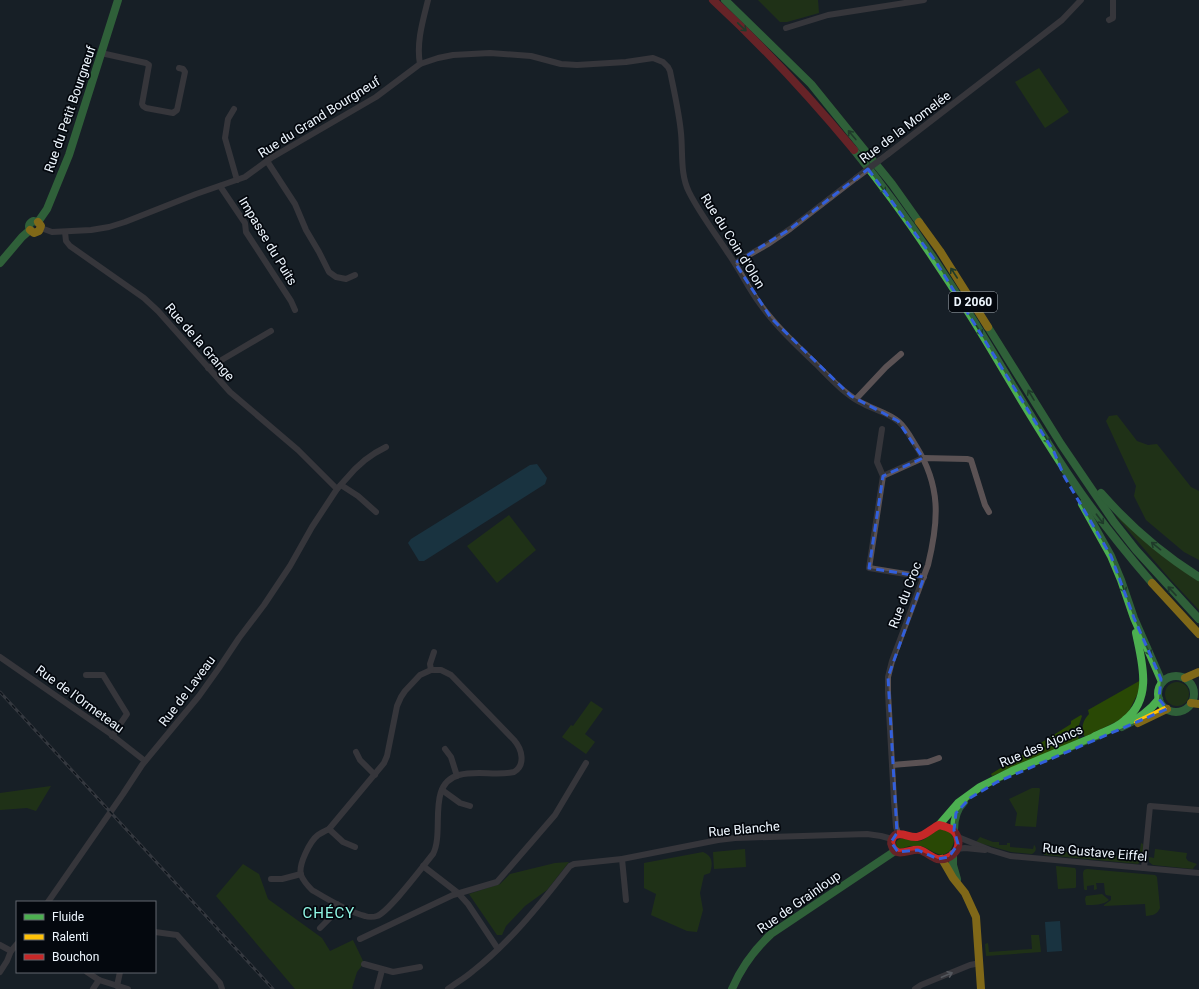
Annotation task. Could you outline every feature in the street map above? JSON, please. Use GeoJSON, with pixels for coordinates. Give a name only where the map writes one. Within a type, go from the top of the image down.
{"type":"FeatureCollection","features":[{"type":"Feature","properties":{"kind":"main road","name":"Rue du Petit Bourgneuf"},"geometry":{"type":"LineString","coordinates":[[0,263],[22,237],[30,230],[30,224],[33,221],[39,225],[47,209],[69,155],[118,0]]}},
{"type":"Feature","properties":{"kind":"main road","name":"D 2060"},"geometry":{"type":"LineString","coordinates":[[713,0],[748,33],[798,86],[824,115],[879,183],[936,262],[1054,452],[1080,491],[1122,548],[1162,595],[1199,634]]}},
{"type":"Feature","properties":{"kind":"main road","name":"D 2060"},"geometry":{"type":"LineString","coordinates":[[725,0],[811,84],[892,184],[948,264],[1061,444],[1114,522],[1136,550],[1199,619]]}},
{"type":"Feature","properties":{"kind":"main road"},"geometry":{"type":"LineString","coordinates":[[1040,410],[1062,438],[1094,484],[1120,514],[1162,552],[1199,577]]}},
{"type":"Feature","properties":{"kind":"main road"},"geometry":{"type":"LineString","coordinates":[[1054,452],[1064,476],[1111,556],[1134,618],[1162,682]]}},
{"type":"Feature","properties":{"kind":"main road"},"geometry":{"type":"LineString","coordinates":[[1095,736],[1127,720],[1135,711],[1142,698],[1144,685],[1134,618]]}},
{"type":"Feature","properties":{"kind":"main road"},"geometry":{"type":"LineString","coordinates":[[1185,678],[1199,672]]}},
{"type":"Feature","properties":{"kind":"main road"},"geometry":{"type":"LineString","coordinates":[[1179,676],[1185,678],[1193,689],[1193,699],[1195,703],[1183,710],[1172,711],[1167,709],[1159,699],[1159,687],[1167,678],[1179,676]]}},
{"type":"Feature","properties":{"kind":"main road"},"geometry":{"type":"LineString","coordinates":[[1193,689],[1199,681]]}},
{"type":"Feature","properties":{"kind":"main road","name":"Rue des Ajoncs"},"geometry":{"type":"LineString","coordinates":[[939,825],[954,805],[981,786],[1010,771],[1136,720],[1153,708],[1159,699]]}},
{"type":"Feature","properties":{"kind":"main road","name":"Rue des Ajoncs"},"geometry":{"type":"LineString","coordinates":[[959,885],[952,865],[955,852],[956,834],[954,820],[956,813],[964,802],[983,789],[997,782],[1138,723],[1167,709]]}},
{"type":"Feature","properties":{"kind":"main road"},"geometry":{"type":"LineString","coordinates":[[955,852],[949,857],[942,859],[922,850],[911,850],[901,853],[895,851],[891,846],[895,836],[901,833],[915,838],[922,836],[939,825],[948,827],[956,834]]}},
{"type":"Feature","properties":{"kind":"main road","name":"Rue de Grainloup"},"geometry":{"type":"LineString","coordinates":[[732,989],[745,963],[755,949],[770,934],[895,851]]}},
{"type":"Feature","properties":{"kind":"main road"},"geometry":{"type":"LineString","coordinates":[[942,859],[953,878],[965,893],[976,918],[981,989]]}},
{"type":"Feature","properties":{"kind":"street"},"geometry":{"type":"LineString","coordinates":[[420,64],[418,52],[428,0]]}},
{"type":"Feature","properties":{"kind":"street"},"geometry":{"type":"LineString","coordinates":[[786,28],[828,15],[924,0]]}},
{"type":"Feature","properties":{"kind":"street","name":"Rue de la Momelée"},"geometry":{"type":"LineString","coordinates":[[735,263],[773,241],[888,154],[1062,20],[1081,0]]}},
{"type":"Feature","properties":{"kind":"street"},"geometry":{"type":"LineString","coordinates":[[1109,20],[1114,18],[1113,0]]}},
{"type":"Feature","properties":{"kind":"street"},"geometry":{"type":"LineString","coordinates":[[101,53],[146,63],[149,65],[142,104],[143,106],[173,113],[177,110],[185,72],[183,69],[179,68]]}},
{"type":"Feature","properties":{"kind":"street","name":"Rue du Grand Bourgneuf"},"geometry":{"type":"LineString","coordinates":[[65,232],[109,227],[245,177],[267,161],[376,98],[420,64],[453,55],[475,53],[532,56],[561,64],[577,65],[626,62],[652,58],[660,60]]}},
{"type":"Feature","properties":{"kind":"street","name":"Rue du Coin d'Olon"},"geometry":{"type":"LineString","coordinates":[[660,60],[668,67],[679,114],[682,167],[688,190],[701,213],[735,263],[746,284],[771,318],[827,375],[856,399]]}},
{"type":"Feature","properties":{"kind":"street"},"geometry":{"type":"LineString","coordinates":[[234,110],[228,119],[225,138],[237,180]]}},
{"type":"Feature","properties":{"kind":"street"},"geometry":{"type":"LineString","coordinates":[[267,161],[296,204],[306,230],[329,272],[336,277],[346,279],[355,275]]}},
{"type":"Feature","properties":{"kind":"street","name":"Impasse du Puits"},"geometry":{"type":"LineString","coordinates":[[220,186],[245,222],[246,232],[291,301],[295,310]]}},
{"type":"Feature","properties":{"kind":"street"},"geometry":{"type":"LineString","coordinates":[[39,225],[52,232],[65,232]]}},
{"type":"Feature","properties":{"kind":"street","name":"Rue de la Grange"},"geometry":{"type":"LineString","coordinates":[[65,232],[66,241],[70,246],[144,298],[158,311],[237,399],[272,427],[339,487],[358,496],[376,512]]}},
{"type":"Feature","properties":{"kind":"street"},"geometry":{"type":"LineString","coordinates":[[208,368],[271,331]]}},
{"type":"Feature","properties":{"kind":"street"},"geometry":{"type":"LineString","coordinates":[[856,399],[886,367],[901,354]]}},
{"type":"Feature","properties":{"kind":"street","name":"Rue du Croc"},"geometry":{"type":"LineString","coordinates":[[856,399],[898,421],[909,434],[923,458],[933,484],[935,497],[936,514],[931,552],[924,577],[892,661],[888,677],[896,827],[895,836]]}},
{"type":"Feature","properties":{"kind":"street"},"geometry":{"type":"LineString","coordinates":[[882,429],[877,462],[884,476],[869,568],[924,577]]}},
{"type":"Feature","properties":{"kind":"street","name":"Rue de Laveau"},"geometry":{"type":"LineString","coordinates":[[49,901],[145,761],[199,696],[220,668],[239,638],[264,605],[290,566],[312,527],[339,487],[355,468],[375,453],[386,447]]}},
{"type":"Feature","properties":{"kind":"street"},"geometry":{"type":"LineString","coordinates":[[884,476],[923,458],[971,460],[985,505],[989,512]]}},
{"type":"Feature","properties":{"kind":"street"},"geometry":{"type":"LineString","coordinates":[[431,670],[430,664],[434,652]]}},
{"type":"Feature","properties":{"kind":"street","name":"Rue de l'Ormeteau"},"geometry":{"type":"LineString","coordinates":[[0,657],[145,761]]}},
{"type":"Feature","properties":{"kind":"street"},"geometry":{"type":"LineString","coordinates":[[431,670],[441,670],[451,675],[519,745],[521,751],[521,765],[514,772],[477,773],[457,776],[447,782],[442,790],[438,806],[438,835],[436,848],[389,907],[377,916],[366,917],[337,904],[308,887],[301,874],[303,861],[310,845],[317,836],[329,829],[384,763],[401,697],[420,675],[431,670]]}},
{"type":"Feature","properties":{"kind":"street"},"geometry":{"type":"LineString","coordinates":[[86,675],[104,675],[127,714],[112,736]]}},
{"type":"Feature","properties":{"kind":"street"},"geometry":{"type":"LineString","coordinates":[[445,749],[451,758],[457,776]]}},
{"type":"Feature","properties":{"kind":"street"},"geometry":{"type":"LineString","coordinates":[[356,752],[360,760],[375,775]]}},
{"type":"Feature","properties":{"kind":"street"},"geometry":{"type":"LineString","coordinates":[[892,765],[928,762],[939,758]]}},
{"type":"Feature","properties":{"kind":"street"},"geometry":{"type":"LineString","coordinates":[[360,939],[458,893],[497,882],[556,815],[586,762]]}},
{"type":"Feature","properties":{"kind":"street"},"geometry":{"type":"LineString","coordinates":[[442,790],[460,803],[470,806]]}},
{"type":"Feature","properties":{"kind":"street"},"geometry":{"type":"LineString","coordinates":[[1144,868],[1150,806],[1199,810]]}},
{"type":"Feature","properties":{"kind":"street"},"geometry":{"type":"LineString","coordinates":[[329,829],[343,842],[355,847]]}},
{"type":"Feature","properties":{"kind":"street","name":"Rue Blanche"},"geometry":{"type":"LineString","coordinates":[[498,948],[532,913],[570,866],[574,864],[622,860],[718,840],[735,838],[867,834],[895,836]]}},
{"type":"Feature","properties":{"kind":"street","name":"Rue Gustave Eiffel"},"geometry":{"type":"LineString","coordinates":[[956,834],[990,850],[1010,856],[1199,873]]}},
{"type":"Feature","properties":{"kind":"street","name":"Rue Gustave Eiffel"},"geometry":{"type":"LineString","coordinates":[[955,852],[965,848],[990,850]]}},
{"type":"Feature","properties":{"kind":"street"},"geometry":{"type":"LineString","coordinates":[[622,860],[626,900]]}},
{"type":"Feature","properties":{"kind":"street"},"geometry":{"type":"LineString","coordinates":[[423,866],[458,893],[468,904],[498,948],[473,972],[448,989]]}},
{"type":"Feature","properties":{"kind":"street"},"geometry":{"type":"LineString","coordinates":[[271,879],[282,879],[301,874]]}},
{"type":"Feature","properties":{"kind":"street"},"geometry":{"type":"LineString","coordinates":[[320,928],[331,917],[337,904]]}},
{"type":"Feature","properties":{"kind":"street"},"geometry":{"type":"LineString","coordinates":[[156,932],[177,936],[220,983],[222,989]]}},
{"type":"Feature","properties":{"kind":"street"},"geometry":{"type":"LineString","coordinates":[[0,945],[11,951]]}},
{"type":"Feature","properties":{"kind":"street"},"geometry":{"type":"LineString","coordinates":[[0,972],[11,951],[16,945]]}},
{"type":"Feature","properties":{"kind":"street"},"geometry":{"type":"LineString","coordinates":[[364,964],[382,970],[397,972],[420,967]]}},
{"type":"Feature","properties":{"kind":"street"},"geometry":{"type":"LineString","coordinates":[[915,989],[920,985],[970,965],[980,964]]}},
{"type":"Feature","properties":{"kind":"street"},"geometry":{"type":"LineString","coordinates":[[377,989],[382,970]]}},
{"type":"Feature","properties":{"kind":"street"},"geometry":{"type":"LineString","coordinates":[[88,973],[99,980],[128,989]]}},
{"type":"Feature","properties":{"kind":"street"},"geometry":{"type":"LineString","coordinates":[[117,986],[120,973]]}},
{"type":"Feature","properties":{"kind":"street"},"geometry":{"type":"LineString","coordinates":[[93,989],[99,980]]}},
{"type":"Feature","properties":{"kind":"highlighted area"},"geometry":{"type":"Polygon","coordinates":[[[868,169],[936,262],[1054,452],[1064,476],[1111,556],[1134,618],[1161,679],[1159,699],[1167,709],[997,782],[970,798],[956,813],[954,830],[958,844],[949,857],[938,859],[918,850],[898,852],[891,842],[897,833],[888,677],[924,577],[869,568],[883,476],[923,458],[898,421],[851,396],[771,318],[735,263],[790,229],[868,169]]]}},
{"type":"Feature","properties":{"kind":"green space"},"geometry":{"type":"Polygon","coordinates":[[[758,0],[818,0],[819,13],[787,22],[780,22],[758,0]]]}},
{"type":"Feature","properties":{"kind":"green space"},"geometry":{"type":"Polygon","coordinates":[[[1039,68],[1069,112],[1045,128],[1015,82],[1039,68]]]}},
{"type":"Feature","properties":{"kind":"green space"},"geometry":{"type":"Polygon","coordinates":[[[1117,415],[1137,441],[1148,445],[1157,444],[1191,487],[1199,491],[1199,560],[1184,552],[1146,520],[1134,496],[1136,486],[1106,421],[1109,416],[1117,415]]]}},
{"type":"Feature","properties":{"kind":"green space"},"geometry":{"type":"Polygon","coordinates":[[[509,515],[536,550],[497,583],[467,546],[509,515]]]}},
{"type":"Feature","properties":{"kind":"green space"},"geometry":{"type":"Polygon","coordinates":[[[1115,515],[1199,581],[1199,610],[1170,579],[1115,515]]]}},
{"type":"Feature","properties":{"kind":"green space"},"geometry":{"type":"Polygon","coordinates":[[[1141,680],[1141,687],[1126,717],[1085,737],[1082,728],[1085,719],[1089,714],[1088,710],[1141,680]]]}},
{"type":"Feature","properties":{"kind":"green space"},"geometry":{"type":"Polygon","coordinates":[[[1177,682],[1182,683],[1188,689],[1188,699],[1182,705],[1177,706],[1172,705],[1166,699],[1165,694],[1166,689],[1172,683],[1177,682]]]}},
{"type":"Feature","properties":{"kind":"green space"},"geometry":{"type":"Polygon","coordinates":[[[591,701],[603,709],[585,734],[595,742],[586,754],[562,737],[571,725],[573,726],[591,701]]]}},
{"type":"Feature","properties":{"kind":"green space"},"geometry":{"type":"Polygon","coordinates":[[[1081,715],[1082,716],[1077,731],[1079,740],[992,776],[991,774],[1071,724],[1071,721],[1081,715]]]}},
{"type":"Feature","properties":{"kind":"green space"},"geometry":{"type":"Polygon","coordinates":[[[51,786],[36,811],[27,808],[0,810],[0,793],[51,786]]]}},
{"type":"Feature","properties":{"kind":"green space"},"geometry":{"type":"Polygon","coordinates":[[[1032,788],[1040,789],[1036,827],[1015,826],[1017,813],[1009,799],[1032,788]]]}},
{"type":"Feature","properties":{"kind":"green space"},"geometry":{"type":"Polygon","coordinates":[[[939,829],[949,831],[954,839],[952,848],[945,854],[938,854],[920,846],[899,848],[897,845],[896,842],[901,839],[920,841],[939,829]]]}},
{"type":"Feature","properties":{"kind":"green space"},"geometry":{"type":"Polygon","coordinates":[[[980,837],[993,842],[999,842],[999,845],[1007,845],[1007,843],[1010,843],[1010,847],[1033,849],[1034,845],[1036,850],[1032,854],[1011,852],[976,842],[980,837]]]}},
{"type":"Feature","properties":{"kind":"green space"},"geometry":{"type":"Polygon","coordinates":[[[1141,843],[1143,844],[1143,854],[1138,864],[1044,855],[1044,850],[1139,858],[1141,843]]]}},
{"type":"Feature","properties":{"kind":"green space"},"geometry":{"type":"Polygon","coordinates":[[[745,849],[746,867],[714,869],[713,852],[745,849]]]}},
{"type":"Feature","properties":{"kind":"green space"},"geometry":{"type":"Polygon","coordinates":[[[1155,849],[1187,853],[1186,858],[1188,861],[1197,864],[1193,869],[1153,865],[1149,862],[1149,857],[1154,858],[1155,849]]]}},
{"type":"Feature","properties":{"kind":"green space"},"geometry":{"type":"Polygon","coordinates":[[[703,852],[709,856],[712,866],[710,873],[704,875],[700,893],[703,910],[697,932],[687,931],[651,915],[656,894],[644,888],[644,863],[703,852]]]}},
{"type":"Feature","properties":{"kind":"green space"},"geometry":{"type":"Polygon","coordinates":[[[569,862],[547,890],[525,906],[506,926],[502,935],[497,935],[469,894],[500,884],[510,874],[555,863],[569,862]]]}},
{"type":"Feature","properties":{"kind":"green space"},"geometry":{"type":"Polygon","coordinates":[[[243,864],[259,874],[268,899],[322,938],[330,951],[353,940],[364,963],[357,972],[352,988],[353,989],[295,989],[216,896],[243,864]]]}},
{"type":"Feature","properties":{"kind":"green space"},"geometry":{"type":"Polygon","coordinates":[[[1056,866],[1075,868],[1075,888],[1058,889],[1056,866]]]}},
{"type":"Feature","properties":{"kind":"green space"},"geometry":{"type":"Polygon","coordinates":[[[1087,869],[1155,875],[1157,877],[1160,908],[1158,912],[1146,916],[1145,904],[1104,906],[1111,900],[1111,896],[1106,895],[1104,883],[1096,883],[1097,889],[1094,890],[1094,885],[1087,886],[1087,890],[1084,889],[1083,873],[1084,870],[1087,869]]]}},
{"type":"Feature","properties":{"kind":"green space"},"geometry":{"type":"Polygon","coordinates":[[[1102,894],[1109,900],[1107,902],[1095,905],[1086,905],[1086,896],[1102,894]]]}},
{"type":"Feature","properties":{"kind":"green space"},"geometry":{"type":"Polygon","coordinates":[[[1031,935],[1039,935],[1041,952],[986,956],[985,944],[988,943],[989,952],[1032,949],[1031,935]]]}},
{"type":"Feature","properties":{"kind":"water"},"geometry":{"type":"Polygon","coordinates":[[[537,464],[547,478],[545,484],[424,561],[419,561],[408,543],[411,539],[530,465],[537,464]]]}},
{"type":"Feature","properties":{"kind":"water"},"geometry":{"type":"Polygon","coordinates":[[[1060,921],[1062,951],[1047,952],[1045,922],[1060,921]]]}},
{"type":"Feature","properties":{"kind":"railway"},"geometry":{"type":"LineString","coordinates":[[0,692],[273,989]]}},
{"type":"Feature","properties":{"kind":"traffic: fast"},"geometry":{"type":"LineString","coordinates":[[38,222],[47,209],[69,155],[118,0]]}},
{"type":"Feature","properties":{"kind":"traffic: fast"},"geometry":{"type":"LineString","coordinates":[[725,0],[811,84],[892,184],[919,222]]}},
{"type":"Feature","properties":{"kind":"traffic: fast"},"geometry":{"type":"LineString","coordinates":[[854,150],[916,232],[972,318],[1066,472],[1089,505],[1152,583]]}},
{"type":"Feature","properties":{"kind":"traffic: fast"},"geometry":{"type":"LineString","coordinates":[[30,230],[29,226],[31,223],[33,221],[38,222]]}},
{"type":"Feature","properties":{"kind":"traffic: fast"},"geometry":{"type":"LineString","coordinates":[[0,263],[22,237],[30,230]]}},
{"type":"Feature","properties":{"kind":"traffic: fast"},"geometry":{"type":"LineString","coordinates":[[988,327],[1061,444],[1114,522],[1136,550],[1199,619]]}},
{"type":"Feature","properties":{"kind":"traffic: fast"},"geometry":{"type":"LineString","coordinates":[[1101,493],[1123,517],[1147,539],[1172,559],[1199,577]]}},
{"type":"Feature","properties":{"kind":"traffic: fast"},"geometry":{"type":"LineString","coordinates":[[1082,504],[1111,556],[1134,618],[1162,682]]}},
{"type":"Feature","properties":{"kind":"traffic: fast"},"geometry":{"type":"LineString","coordinates":[[1095,736],[1122,723],[1134,711],[1139,701],[1142,690],[1143,667],[1136,633]]}},
{"type":"Feature","properties":{"kind":"traffic: fast"},"geometry":{"type":"LineString","coordinates":[[1176,676],[1189,681],[1194,694],[1189,707],[1176,712],[1163,707],[1158,694],[1163,681],[1176,676]]}},
{"type":"Feature","properties":{"kind":"traffic: fast"},"geometry":{"type":"LineString","coordinates":[[1122,727],[1133,722],[1151,708],[1159,699]]}},
{"type":"Feature","properties":{"kind":"traffic: fast"},"geometry":{"type":"LineString","coordinates":[[939,825],[958,803],[980,787],[1012,771],[1099,735]]}},
{"type":"Feature","properties":{"kind":"traffic: fast"},"geometry":{"type":"LineString","coordinates":[[954,830],[956,815],[964,802]]}},
{"type":"Feature","properties":{"kind":"traffic: fast"},"geometry":{"type":"LineString","coordinates":[[732,989],[748,960],[771,934],[895,851]]}},
{"type":"Feature","properties":{"kind":"traffic: fast"},"geometry":{"type":"LineString","coordinates":[[953,854],[953,865],[957,879]]}},
{"type":"Feature","properties":{"kind":"traffic: slow"},"geometry":{"type":"LineString","coordinates":[[30,230],[34,233],[39,231],[41,226],[38,222]]}},
{"type":"Feature","properties":{"kind":"traffic: slow"},"geometry":{"type":"LineString","coordinates":[[919,222],[940,251],[988,327]]}},
{"type":"Feature","properties":{"kind":"traffic: slow"},"geometry":{"type":"LineString","coordinates":[[1152,583],[1199,634]]}},
{"type":"Feature","properties":{"kind":"traffic: slow"},"geometry":{"type":"LineString","coordinates":[[1185,678],[1199,672]]}},
{"type":"Feature","properties":{"kind":"traffic: slow"},"geometry":{"type":"LineString","coordinates":[[1191,703],[1199,704]]}},
{"type":"Feature","properties":{"kind":"traffic: slow"},"geometry":{"type":"LineString","coordinates":[[1138,723],[1167,709]]}},
{"type":"Feature","properties":{"kind":"traffic: slow"},"geometry":{"type":"LineString","coordinates":[[942,859],[953,878],[965,893],[976,917],[981,989]]}},
{"type":"Feature","properties":{"kind":"traffic: jam"},"geometry":{"type":"LineString","coordinates":[[713,0],[786,73],[854,150]]}},
{"type":"Feature","properties":{"kind":"traffic: jam"},"geometry":{"type":"LineString","coordinates":[[939,825],[951,829],[957,836],[958,847],[950,857],[937,859],[920,850],[904,852],[897,852],[894,850],[891,843],[895,835],[901,834],[917,837],[939,825]]}},
{"type":"Feature","properties":{"kind":"district","name":"CHÉCY"},"geometry":{"type":"Point","coordinates":[329,913]}}]}
